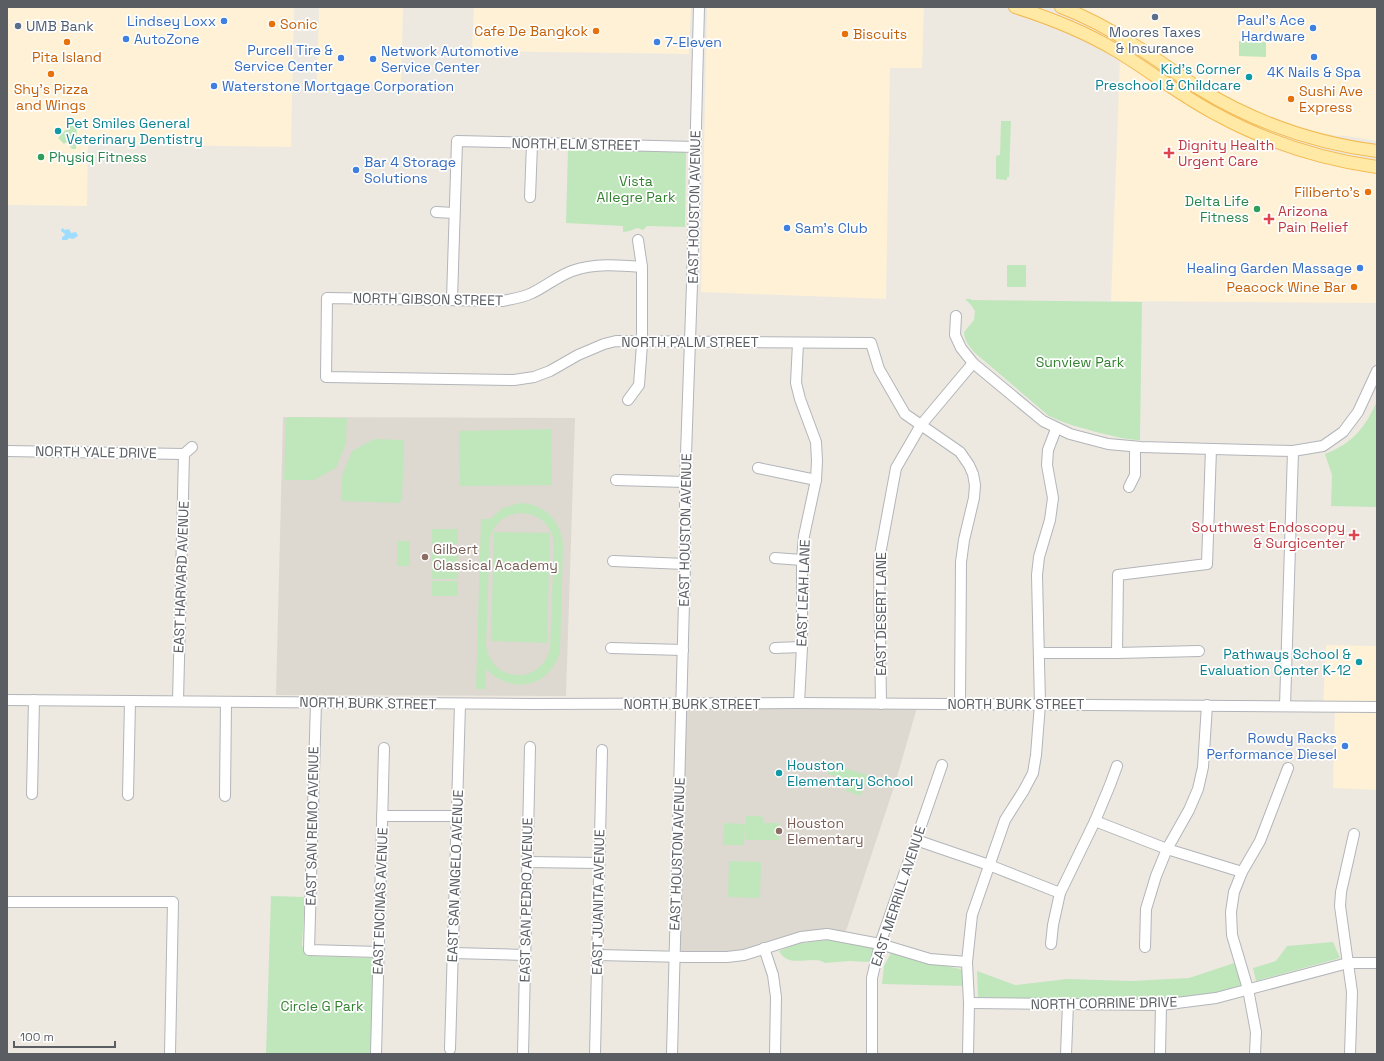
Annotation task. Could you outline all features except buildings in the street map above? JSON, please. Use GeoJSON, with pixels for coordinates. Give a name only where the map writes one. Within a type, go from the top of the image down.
{"type":"FeatureCollection","features":[{"type":"Feature","properties":{"kind":"main road"},"geometry":{"type":"LineString","coordinates":[[1015,7],[1040,15],[1086,34],[1117,51],[1195,102],[1236,125],[1278,143],[1332,159],[1377,167]]}},
{"type":"Feature","properties":{"kind":"main road"},"geometry":{"type":"LineString","coordinates":[[1061,7],[1088,19],[1135,45],[1200,89],[1231,106],[1279,127],[1337,144],[1377,151]]}},
{"type":"Feature","properties":{"kind":"main road"},"geometry":{"type":"LineString","coordinates":[[1332,159],[1337,144]]}},
{"type":"Feature","properties":{"kind":"street","name":"EAST HOUSTON AVENUE"},"geometry":{"type":"LineString","coordinates":[[672,1054],[682,704],[685,482],[699,7]]}},
{"type":"Feature","properties":{"kind":"street","name":"NORTH ELM STREET"},"geometry":{"type":"LineString","coordinates":[[454,213],[457,141],[696,147]]}},
{"type":"Feature","properties":{"kind":"street"},"geometry":{"type":"LineString","coordinates":[[530,197],[532,144]]}},
{"type":"Feature","properties":{"kind":"street"},"geometry":{"type":"LineString","coordinates":[[436,212],[454,213],[452,299]]}},
{"type":"Feature","properties":{"kind":"street"},"geometry":{"type":"LineString","coordinates":[[628,400],[639,385],[642,341],[642,266],[638,240]]}},
{"type":"Feature","properties":{"kind":"street","name":"NORTH GIBSON STREET"},"geometry":{"type":"LineString","coordinates":[[326,376],[327,298],[502,301],[518,298],[532,293],[572,271],[594,266],[642,266]]}},
{"type":"Feature","properties":{"kind":"street"},"geometry":{"type":"LineString","coordinates":[[956,316],[955,335],[961,348],[973,363],[1043,421],[1056,429],[1108,444],[1135,447],[1293,450],[1322,446],[1343,432],[1358,412],[1377,371]]}},
{"type":"Feature","properties":{"kind":"street","name":"NORTH PALM STREET"},"geometry":{"type":"LineString","coordinates":[[326,376],[514,380],[534,377],[550,372],[578,356],[604,344],[616,341],[871,343],[879,369],[905,414],[921,424]]}},
{"type":"Feature","properties":{"kind":"street","name":"EAST LEAH LANE"},"geometry":{"type":"LineString","coordinates":[[798,343],[796,383],[800,399],[816,442],[816,480],[804,536],[802,560],[802,648],[799,703]]}},
{"type":"Feature","properties":{"kind":"street","name":"EAST DESERT LANE"},"geometry":{"type":"LineString","coordinates":[[881,704],[880,549],[896,468],[921,424],[973,363]]}},
{"type":"Feature","properties":{"kind":"street"},"geometry":{"type":"LineString","coordinates":[[921,424],[960,452],[973,474],[974,498],[964,540],[961,562],[960,704]]}},
{"type":"Feature","properties":{"kind":"street"},"geometry":{"type":"LineString","coordinates":[[968,1054],[969,1003],[967,962],[972,915],[1004,820],[1018,800],[1033,773],[1036,755],[1040,704],[1037,575],[1039,557],[1050,520],[1053,498],[1047,465],[1048,450],[1056,429]]}},
{"type":"Feature","properties":{"kind":"street"},"geometry":{"type":"LineString","coordinates":[[184,454],[192,447]]}},
{"type":"Feature","properties":{"kind":"street"},"geometry":{"type":"LineString","coordinates":[[1129,487],[1134,476],[1135,447]]}},
{"type":"Feature","properties":{"kind":"street"},"geometry":{"type":"LineString","coordinates":[[1117,653],[1118,575],[1207,564],[1210,449]]}},
{"type":"Feature","properties":{"kind":"street"},"geometry":{"type":"LineString","coordinates":[[1285,706],[1293,450]]}},
{"type":"Feature","properties":{"kind":"street","name":"NORTH YALE DRIVE"},"geometry":{"type":"LineString","coordinates":[[7,451],[184,454]]}},
{"type":"Feature","properties":{"kind":"street","name":"EAST HARVARD AVENUE"},"geometry":{"type":"LineString","coordinates":[[178,701],[184,454]]}},
{"type":"Feature","properties":{"kind":"street"},"geometry":{"type":"LineString","coordinates":[[758,468],[816,480]]}},
{"type":"Feature","properties":{"kind":"street"},"geometry":{"type":"LineString","coordinates":[[616,480],[685,482]]}},
{"type":"Feature","properties":{"kind":"street"},"geometry":{"type":"LineString","coordinates":[[775,558],[802,560]]}},
{"type":"Feature","properties":{"kind":"street"},"geometry":{"type":"LineString","coordinates":[[613,561],[685,564]]}},
{"type":"Feature","properties":{"kind":"street"},"geometry":{"type":"LineString","coordinates":[[611,648],[683,650]]}},
{"type":"Feature","properties":{"kind":"street"},"geometry":{"type":"LineString","coordinates":[[775,648],[802,648]]}},
{"type":"Feature","properties":{"kind":"street"},"geometry":{"type":"LineString","coordinates":[[1039,653],[1199,651]]}},
{"type":"Feature","properties":{"kind":"street","name":"NORTH BURK STREET"},"geometry":{"type":"LineString","coordinates":[[7,700],[460,704],[799,703],[1377,707]]}},
{"type":"Feature","properties":{"kind":"street"},"geometry":{"type":"LineString","coordinates":[[32,794],[34,700]]}},
{"type":"Feature","properties":{"kind":"street"},"geometry":{"type":"LineString","coordinates":[[128,795],[130,701]]}},
{"type":"Feature","properties":{"kind":"street"},"geometry":{"type":"LineString","coordinates":[[225,796],[226,702]]}},
{"type":"Feature","properties":{"kind":"street","name":"EAST SAN REMO AVENUE"},"geometry":{"type":"LineString","coordinates":[[316,702],[309,950],[379,952]]}},
{"type":"Feature","properties":{"kind":"street","name":"EAST SAN ANGELO AVENUE"},"geometry":{"type":"LineString","coordinates":[[450,1049],[460,704]]}},
{"type":"Feature","properties":{"kind":"street"},"geometry":{"type":"LineString","coordinates":[[1145,946],[1146,909],[1156,876],[1167,849],[1189,810],[1198,789],[1203,767],[1207,705]]}},
{"type":"Feature","properties":{"kind":"street","name":"EAST SAN PEDRO AVENUE"},"geometry":{"type":"LineString","coordinates":[[523,1054],[530,747]]}},
{"type":"Feature","properties":{"kind":"street","name":"EAST ENCINAS AVENUE"},"geometry":{"type":"LineString","coordinates":[[376,1054],[384,748]]}},
{"type":"Feature","properties":{"kind":"street","name":"EAST JUANITA AVENUE"},"geometry":{"type":"LineString","coordinates":[[595,1054],[602,750]]}},
{"type":"Feature","properties":{"kind":"street","name":"EAST MERRILL AVENUE"},"geometry":{"type":"LineString","coordinates":[[872,1054],[872,978],[880,944],[942,765]]}},
{"type":"Feature","properties":{"kind":"street"},"geometry":{"type":"LineString","coordinates":[[1051,944],[1053,925],[1060,893],[1095,821],[1117,766]]}},
{"type":"Feature","properties":{"kind":"street"},"geometry":{"type":"LineString","coordinates":[[1255,1054],[1256,1032],[1248,989],[1232,935],[1231,912],[1234,892],[1242,872],[1260,841],[1288,768]]}},
{"type":"Feature","properties":{"kind":"street"},"geometry":{"type":"LineString","coordinates":[[382,816],[457,816]]}},
{"type":"Feature","properties":{"kind":"street"},"geometry":{"type":"LineString","coordinates":[[1095,821],[1167,849],[1242,872]]}},
{"type":"Feature","properties":{"kind":"street"},"geometry":{"type":"LineString","coordinates":[[1350,1054],[1352,998],[1340,906],[1354,834]]}},
{"type":"Feature","properties":{"kind":"street"},"geometry":{"type":"LineString","coordinates":[[916,840],[989,865],[1060,893]]}},
{"type":"Feature","properties":{"kind":"street"},"geometry":{"type":"LineString","coordinates":[[527,862],[599,863]]}},
{"type":"Feature","properties":{"kind":"street"},"geometry":{"type":"LineString","coordinates":[[7,902],[173,902],[170,1054]]}},
{"type":"Feature","properties":{"kind":"street"},"geometry":{"type":"LineString","coordinates":[[598,955],[727,957],[744,955],[801,937],[827,934],[880,944],[930,959],[967,962]]}},
{"type":"Feature","properties":{"kind":"street"},"geometry":{"type":"LineString","coordinates":[[764,948],[773,975],[776,997],[775,1054]]}},
{"type":"Feature","properties":{"kind":"street"},"geometry":{"type":"LineString","coordinates":[[453,953],[525,955]]}},
{"type":"Feature","properties":{"kind":"street","name":"NORTH CORRINE DRIVE"},"geometry":{"type":"LineString","coordinates":[[969,1003],[1161,1005],[1216,998],[1348,963],[1377,962]]}},
{"type":"Feature","properties":{"kind":"street"},"geometry":{"type":"LineString","coordinates":[[1066,1054],[1068,1004]]}},
{"type":"Feature","properties":{"kind":"street"},"geometry":{"type":"LineString","coordinates":[[1160,1054],[1161,1005]]}},
{"type":"Feature","properties":{"kind":"shaded area"},"geometry":{"type":"Polygon","coordinates":[[[7,7],[294,7],[291,147],[88,144],[87,206],[7,205],[7,7]]]}},
{"type":"Feature","properties":{"kind":"shaded area"},"geometry":{"type":"Polygon","coordinates":[[[319,7],[403,7],[401,85],[317,83],[319,7]]]}},
{"type":"Feature","properties":{"kind":"shaded area"},"geometry":{"type":"Polygon","coordinates":[[[474,7],[691,7],[689,54],[472,51],[474,7]]]}},
{"type":"Feature","properties":{"kind":"shaded area"},"geometry":{"type":"Polygon","coordinates":[[[707,7],[924,7],[922,68],[890,68],[886,299],[701,292],[707,7]]]}},
{"type":"Feature","properties":{"kind":"shaded area"},"geometry":{"type":"Polygon","coordinates":[[[1076,7],[1377,7],[1377,141],[1347,136],[1326,135],[1304,130],[1265,115],[1227,98],[1113,25],[1076,7]]]}},
{"type":"Feature","properties":{"kind":"shaded area"},"geometry":{"type":"Polygon","coordinates":[[[1120,58],[1199,112],[1238,133],[1277,150],[1323,163],[1377,172],[1377,303],[1111,301],[1120,58]]]}},
{"type":"Feature","properties":{"kind":"shaded area","name":"Gilbert Classical Academy"},"geometry":{"type":"Polygon","coordinates":[[[283,417],[575,418],[566,696],[276,695],[283,417]]]}},
{"type":"Feature","properties":{"kind":"shaded area"},"geometry":{"type":"Polygon","coordinates":[[[1326,645],[1377,646],[1377,790],[1333,788],[1335,707],[1323,706],[1326,645]]]}},
{"type":"Feature","properties":{"kind":"shaded area","name":"Houston Elementary"},"geometry":{"type":"Polygon","coordinates":[[[682,704],[918,704],[895,784],[844,937],[827,934],[744,955],[674,956],[682,704]]]}},
{"type":"Feature","properties":{"kind":"green space"},"geometry":{"type":"Polygon","coordinates":[[[1239,41],[1266,42],[1266,57],[1239,56],[1239,41]]]}},
{"type":"Feature","properties":{"kind":"green space"},"geometry":{"type":"Polygon","coordinates":[[[1001,121],[1011,121],[1009,177],[1007,177],[1007,180],[996,179],[996,156],[1000,155],[1001,121]]]}},
{"type":"Feature","properties":{"kind":"green space"},"geometry":{"type":"Polygon","coordinates":[[[70,125],[77,125],[76,149],[72,149],[66,142],[64,144],[58,138],[70,125]]]}},
{"type":"Feature","properties":{"kind":"green space","name":"Vista Allegre Park"},"geometry":{"type":"Polygon","coordinates":[[[568,149],[682,151],[686,153],[685,227],[647,226],[643,230],[638,228],[623,232],[623,226],[566,223],[568,149]]]}},
{"type":"Feature","properties":{"kind":"green space"},"geometry":{"type":"Polygon","coordinates":[[[1007,265],[1026,265],[1026,287],[1007,287],[1007,265]]]}},
{"type":"Feature","properties":{"kind":"green space","name":"Sunview Park"},"geometry":{"type":"Polygon","coordinates":[[[965,299],[1142,302],[1140,440],[1125,439],[1100,433],[1067,424],[1049,416],[975,353],[969,346],[964,332],[974,320],[975,311],[965,299]]]}},
{"type":"Feature","properties":{"kind":"green space"},"geometry":{"type":"Polygon","coordinates":[[[1377,401],[1377,507],[1331,506],[1332,475],[1325,454],[1335,450],[1351,440],[1357,434],[1368,419],[1377,401]]]}},
{"type":"Feature","properties":{"kind":"green space"},"geometry":{"type":"Polygon","coordinates":[[[288,417],[347,418],[346,443],[336,468],[314,480],[284,480],[286,419],[288,417]]]}},
{"type":"Feature","properties":{"kind":"green space"},"geometry":{"type":"Polygon","coordinates":[[[551,429],[552,485],[460,486],[459,431],[551,429]]]}},
{"type":"Feature","properties":{"kind":"green space"},"geometry":{"type":"Polygon","coordinates":[[[374,439],[404,440],[402,500],[399,503],[341,501],[342,476],[352,451],[374,439]]]}},
{"type":"Feature","properties":{"kind":"green space"},"geometry":{"type":"Polygon","coordinates":[[[520,503],[537,506],[550,515],[559,528],[563,544],[560,652],[555,664],[547,674],[539,680],[529,684],[518,685],[496,677],[486,669],[485,689],[476,689],[481,519],[490,519],[503,508],[520,503]],[[514,514],[501,520],[490,537],[486,646],[490,658],[497,667],[506,673],[516,675],[527,674],[537,669],[545,661],[550,649],[553,537],[547,525],[543,521],[532,515],[514,514]]]}},
{"type":"Feature","properties":{"kind":"green space"},"geometry":{"type":"Polygon","coordinates":[[[432,529],[458,529],[458,544],[432,544],[432,529]]]}},
{"type":"Feature","properties":{"kind":"green space"},"geometry":{"type":"Polygon","coordinates":[[[494,532],[550,533],[547,643],[491,641],[494,532]]]}},
{"type":"Feature","properties":{"kind":"green space"},"geometry":{"type":"Polygon","coordinates":[[[397,541],[410,541],[410,566],[397,566],[397,541]]]}},
{"type":"Feature","properties":{"kind":"green space"},"geometry":{"type":"Polygon","coordinates":[[[432,547],[458,547],[458,562],[432,562],[432,547]]]}},
{"type":"Feature","properties":{"kind":"green space"},"geometry":{"type":"Polygon","coordinates":[[[432,564],[458,564],[458,579],[432,579],[432,564]]]}},
{"type":"Feature","properties":{"kind":"green space"},"geometry":{"type":"Polygon","coordinates":[[[432,581],[458,581],[458,596],[432,596],[432,581]]]}},
{"type":"Feature","properties":{"kind":"green space"},"geometry":{"type":"Polygon","coordinates":[[[828,763],[867,775],[861,796],[846,791],[848,780],[828,774],[828,763]]]}},
{"type":"Feature","properties":{"kind":"green space"},"geometry":{"type":"Polygon","coordinates":[[[746,816],[761,816],[764,823],[779,823],[779,840],[746,840],[746,816]]]}},
{"type":"Feature","properties":{"kind":"green space"},"geometry":{"type":"Polygon","coordinates":[[[724,823],[745,824],[744,845],[723,845],[724,823]]]}},
{"type":"Feature","properties":{"kind":"green space"},"geometry":{"type":"Polygon","coordinates":[[[729,861],[761,862],[760,898],[728,897],[729,861]]]}},
{"type":"Feature","properties":{"kind":"green space","name":"Circle G Park"},"geometry":{"type":"Polygon","coordinates":[[[271,896],[305,897],[302,945],[304,951],[311,956],[371,958],[374,960],[374,1054],[266,1054],[271,896]]]}},
{"type":"Feature","properties":{"kind":"green space"},"geometry":{"type":"Polygon","coordinates":[[[826,940],[850,941],[874,945],[870,962],[849,961],[825,963],[814,960],[795,961],[783,957],[779,951],[796,944],[826,940]]]}},
{"type":"Feature","properties":{"kind":"green space"},"geometry":{"type":"Polygon","coordinates":[[[1333,942],[1340,958],[1256,981],[1253,968],[1276,961],[1287,946],[1333,942]]]}},
{"type":"Feature","properties":{"kind":"green space"},"geometry":{"type":"Polygon","coordinates":[[[891,953],[964,970],[965,986],[882,984],[884,966],[891,953]]]}},
{"type":"Feature","properties":{"kind":"green space"},"geometry":{"type":"Polygon","coordinates":[[[1234,963],[1243,986],[1200,996],[1158,999],[1106,1000],[978,997],[977,971],[1015,985],[1067,979],[1132,981],[1189,978],[1234,963]]]}},
{"type":"Feature","properties":{"kind":"water"},"geometry":{"type":"Polygon","coordinates":[[[62,228],[65,230],[69,229],[71,233],[76,232],[78,236],[73,239],[69,238],[67,240],[62,240],[62,237],[65,234],[61,231],[62,228]]]}},
{"type":"Feature","properties":{"kind":"place","name":"Moores Taxes & Insurance"},"geometry":{"type":"Point","coordinates":[1155,17]}},
{"type":"Feature","properties":{"kind":"place","name":"Lindsey Loxx"},"geometry":{"type":"Point","coordinates":[224,21]}},
{"type":"Feature","properties":{"kind":"place","name":"Sonic"},"geometry":{"type":"Point","coordinates":[272,24]}},
{"type":"Feature","properties":{"kind":"place","name":"UMB Bank"},"geometry":{"type":"Point","coordinates":[18,26]}},
{"type":"Feature","properties":{"kind":"place","name":"Paul's Ace Hardware"},"geometry":{"type":"Point","coordinates":[1313,28]}},
{"type":"Feature","properties":{"kind":"place","name":"Cafe De Bangkok"},"geometry":{"type":"Point","coordinates":[596,31]}},
{"type":"Feature","properties":{"kind":"place","name":"Biscuits"},"geometry":{"type":"Point","coordinates":[845,34]}},
{"type":"Feature","properties":{"kind":"place","name":"AutoZone"},"geometry":{"type":"Point","coordinates":[126,39]}},
{"type":"Feature","properties":{"kind":"place","name":"Pita Island"},"geometry":{"type":"Point","coordinates":[67,42]}},
{"type":"Feature","properties":{"kind":"place","name":"7-Eleven"},"geometry":{"type":"Point","coordinates":[657,42]}},
{"type":"Feature","properties":{"kind":"place","name":"4K Nails & Spa"},"geometry":{"type":"Point","coordinates":[1314,57]}},
{"type":"Feature","properties":{"kind":"place","name":"Purcell Tire & Service Center"},"geometry":{"type":"Point","coordinates":[341,58]}},
{"type":"Feature","properties":{"kind":"place","name":"Network Automotive Service Center"},"geometry":{"type":"Point","coordinates":[373,59]}},
{"type":"Feature","properties":{"kind":"place","name":"Shy’s Pizza and Wings"},"geometry":{"type":"Point","coordinates":[51,74]}},
{"type":"Feature","properties":{"kind":"place","name":"Kid's Corner Preschool & Childcare"},"geometry":{"type":"Point","coordinates":[1249,77]}},
{"type":"Feature","properties":{"kind":"place","name":"Waterstone Mortgage Corporation"},"geometry":{"type":"Point","coordinates":[214,86]}},
{"type":"Feature","properties":{"kind":"place","name":"Sushi Ave Express"},"geometry":{"type":"Point","coordinates":[1291,99]}},
{"type":"Feature","properties":{"kind":"place","name":"Pet Smiles General Veterinary Dentistry"},"geometry":{"type":"Point","coordinates":[58,131]}},
{"type":"Feature","properties":{"kind":"place","name":"Dignity Health Urgent Care"},"geometry":{"type":"Point","coordinates":[1169,153]}},
{"type":"Feature","properties":{"kind":"place","name":"Physiq Fitness"},"geometry":{"type":"Point","coordinates":[41,157]}},
{"type":"Feature","properties":{"kind":"place","name":"Bar 4 Storage Solutions"},"geometry":{"type":"Point","coordinates":[356,170]}},
{"type":"Feature","properties":{"kind":"place","name":"Filiberto's"},"geometry":{"type":"Point","coordinates":[1368,192]}},
{"type":"Feature","properties":{"kind":"place","name":"Delta Life Fitness"},"geometry":{"type":"Point","coordinates":[1257,209]}},
{"type":"Feature","properties":{"kind":"place","name":"Arizona Pain Relief"},"geometry":{"type":"Point","coordinates":[1269,219]}},
{"type":"Feature","properties":{"kind":"place","name":"Sam's Club"},"geometry":{"type":"Point","coordinates":[787,228]}},
{"type":"Feature","properties":{"kind":"place","name":"Healing Garden Massage"},"geometry":{"type":"Point","coordinates":[1360,268]}},
{"type":"Feature","properties":{"kind":"place","name":"Peacock Wine Bar"},"geometry":{"type":"Point","coordinates":[1354,287]}},
{"type":"Feature","properties":{"kind":"place","name":"Southwest Endoscopy & Surgicenter"},"geometry":{"type":"Point","coordinates":[1354,535]}},
{"type":"Feature","properties":{"kind":"place","name":"Gilbert Classical Academy"},"geometry":{"type":"Point","coordinates":[425,557]}},
{"type":"Feature","properties":{"kind":"place","name":"Pathways School & Evaluation Center K-12"},"geometry":{"type":"Point","coordinates":[1359,662]}},
{"type":"Feature","properties":{"kind":"place","name":"Rowdy Racks Performance Diesel"},"geometry":{"type":"Point","coordinates":[1345,746]}},
{"type":"Feature","properties":{"kind":"place","name":"Houston Elementary School"},"geometry":{"type":"Point","coordinates":[779,773]}},
{"type":"Feature","properties":{"kind":"place","name":"Houston Elementary"},"geometry":{"type":"Point","coordinates":[779,831]}}]}
